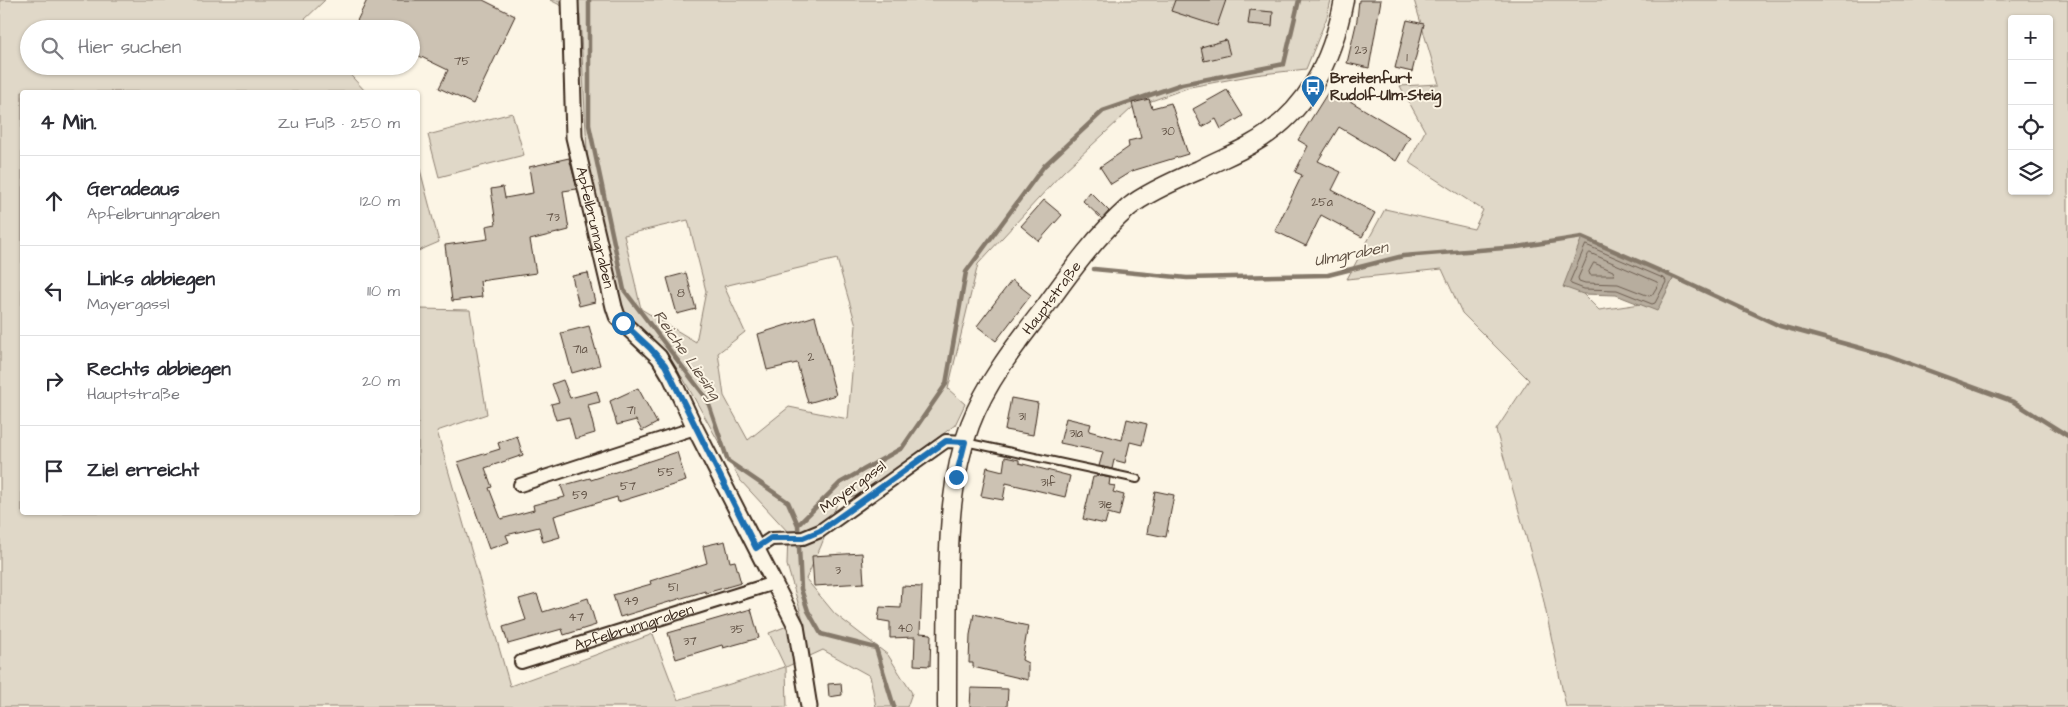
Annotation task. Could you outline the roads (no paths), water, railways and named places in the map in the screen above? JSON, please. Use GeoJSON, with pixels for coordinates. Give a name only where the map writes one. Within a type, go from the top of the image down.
{"type":"FeatureCollection","features":[{"type":"Feature","properties":{"kind":"main road","name":"Hauptstraße"},"geometry":{"type":"LineString","coordinates":[[947,707],[950,527],[956,477],[965,442],[978,407],[1014,347],[1090,246],[1131,205],[1172,182],[1250,145],[1285,120],[1303,100],[1318,79],[1329,55],[1339,26],[1344,0]]}},
{"type":"Feature","properties":{"kind":"street","name":"Apfelbrunngraben"},"geometry":{"type":"LineString","coordinates":[[570,0],[574,137],[617,316],[665,365],[796,626],[809,707]]}},
{"type":"Feature","properties":{"kind":"street"},"geometry":{"type":"LineString","coordinates":[[520,485],[695,428]]}},
{"type":"Feature","properties":{"kind":"street","name":"Mayergassl"},"geometry":{"type":"LineString","coordinates":[[756,548],[771,538],[803,538],[820,531],[946,441],[965,442]]}},
{"type":"Feature","properties":{"kind":"street","name":"Apfelbrunngraben"},"geometry":{"type":"LineString","coordinates":[[521,662],[774,583]]}},
{"type":"Feature","properties":{"kind":"lane"},"geometry":{"type":"LineString","coordinates":[[965,442],[1137,479]]}},
{"type":"Feature","properties":{"kind":"water"},"geometry":{"type":"Polygon","coordinates":[[[1582,237],[1674,277],[1657,311],[1616,295],[1583,294],[1563,287],[1582,237]]]}},
{"type":"Feature","properties":{"kind":"waterway","name":"Reiche Liesing"},"geometry":{"type":"LineString","coordinates":[[589,0],[589,125],[624,290],[707,399],[728,461],[788,502],[798,525],[801,589],[808,611],[821,634],[876,648],[894,707]]}},
{"type":"Feature","properties":{"kind":"waterway"},"geometry":{"type":"LineString","coordinates":[[798,525],[840,483],[902,448],[946,384],[966,272],[1044,166],[1103,111],[1182,84],[1284,64],[1299,0]]}},
{"type":"Feature","properties":{"kind":"waterway","name":"Ulmgraben"},"geometry":{"type":"LineString","coordinates":[[1094,269],[1187,278],[1328,275],[1403,256],[1517,247],[1582,237],[1780,326],[1886,355],[2014,402],[2068,436]]}},
{"type":"Feature","properties":{"kind":"place","name":"Breitenfurt Rudolf-Ulm-Steig"},"geometry":{"type":"Point","coordinates":[1313,108]}}]}
